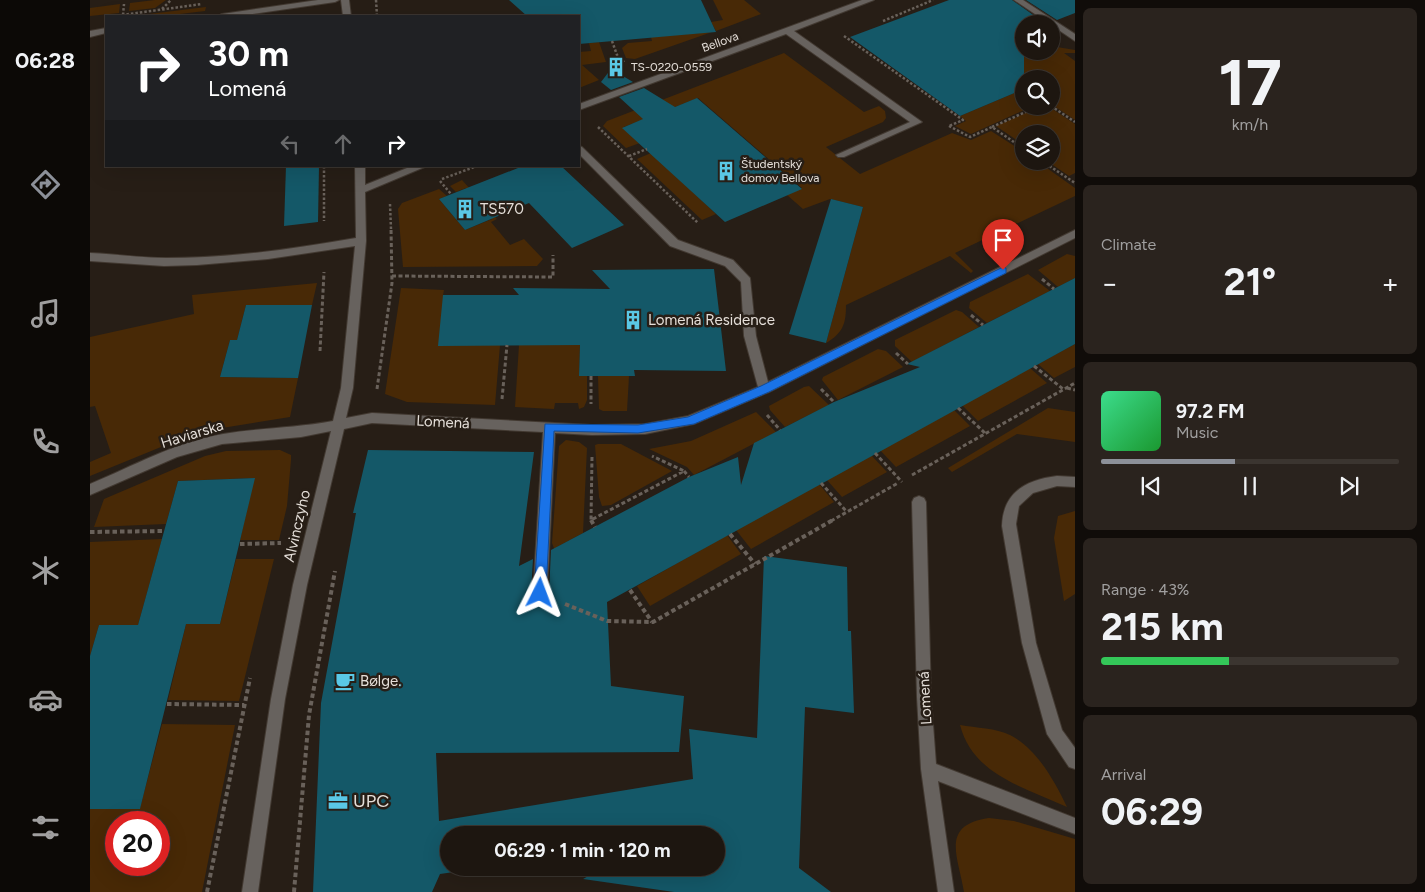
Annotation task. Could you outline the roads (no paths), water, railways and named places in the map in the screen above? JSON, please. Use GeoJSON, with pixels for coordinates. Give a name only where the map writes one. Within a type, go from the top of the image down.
{"type":"FeatureCollection","features":[{"type":"Feature","properties":{"kind":"street"},"geometry":{"type":"LineString","coordinates":[[229,15],[335,0]]}},
{"type":"Feature","properties":{"kind":"street"},"geometry":{"type":"LineString","coordinates":[[345,0],[347,15]]}},
{"type":"Feature","properties":{"kind":"street","name":"Bellova"},"geometry":{"type":"LineString","coordinates":[[580,107],[870,0]]}},
{"type":"Feature","properties":{"kind":"street"},"geometry":{"type":"LineString","coordinates":[[1018,0],[1075,38]]}},
{"type":"Feature","properties":{"kind":"street"},"geometry":{"type":"LineString","coordinates":[[788,31],[917,122],[841,155]]}},
{"type":"Feature","properties":{"kind":"street"},"geometry":{"type":"LineString","coordinates":[[90,34],[105,32]]}},
{"type":"Feature","properties":{"kind":"street"},"geometry":{"type":"LineString","coordinates":[[580,150],[674,243],[729,263],[746,281],[748,327],[752,354],[765,389]]}},
{"type":"Feature","properties":{"kind":"street","name":"Alvinczyho"},"geometry":{"type":"LineString","coordinates":[[250,892],[278,699],[300,585],[346,388],[361,241],[362,190],[360,167]]}},
{"type":"Feature","properties":{"kind":"street"},"geometry":{"type":"LineString","coordinates":[[362,190],[419,167]]}},
{"type":"Feature","properties":{"kind":"street","name":"Lomená"},"geometry":{"type":"LineString","coordinates":[[338,425],[372,418],[592,430],[645,429],[690,421],[765,389],[1075,234]]}},
{"type":"Feature","properties":{"kind":"street"},"geometry":{"type":"LineString","coordinates":[[90,257],[105,257],[139,262],[175,262],[308,250],[361,241]]}},
{"type":"Feature","properties":{"kind":"street","name":"Haviarska"},"geometry":{"type":"LineString","coordinates":[[91,493],[174,453],[222,439],[301,432],[338,425]]}},
{"type":"Feature","properties":{"kind":"street"},"geometry":{"type":"LineString","coordinates":[[540,593],[549,427]]}},
{"type":"Feature","properties":{"kind":"street"},"geometry":{"type":"LineString","coordinates":[[1075,482],[1066,480],[1040,483],[1021,495],[1010,509],[1008,526],[1029,643],[1055,734],[1075,761]]}},
{"type":"Feature","properties":{"kind":"street","name":"Lomená"},"geometry":{"type":"LineString","coordinates":[[919,502],[924,697],[929,769],[946,892]]}},
{"type":"Feature","properties":{"kind":"street"},"geometry":{"type":"LineString","coordinates":[[929,769],[1075,826]]}},
{"type":"Feature","properties":{"kind":"place","name":"TS-0220-0559"},"geometry":{"type":"Point","coordinates":[616,67]}},
{"type":"Feature","properties":{"kind":"place","name":"Študentský domov Bellova"},"geometry":{"type":"Point","coordinates":[726,171]}},
{"type":"Feature","properties":{"kind":"place","name":"TS570"},"geometry":{"type":"Point","coordinates":[465,209]}},
{"type":"Feature","properties":{"kind":"place","name":"Lomená Residence"},"geometry":{"type":"Point","coordinates":[633,320]}},
{"type":"Feature","properties":{"kind":"place","name":"Bølge."},"geometry":{"type":"Point","coordinates":[345,681]}},
{"type":"Feature","properties":{"kind":"place","name":"UPC"},"geometry":{"type":"Point","coordinates":[338,801]}}]}
